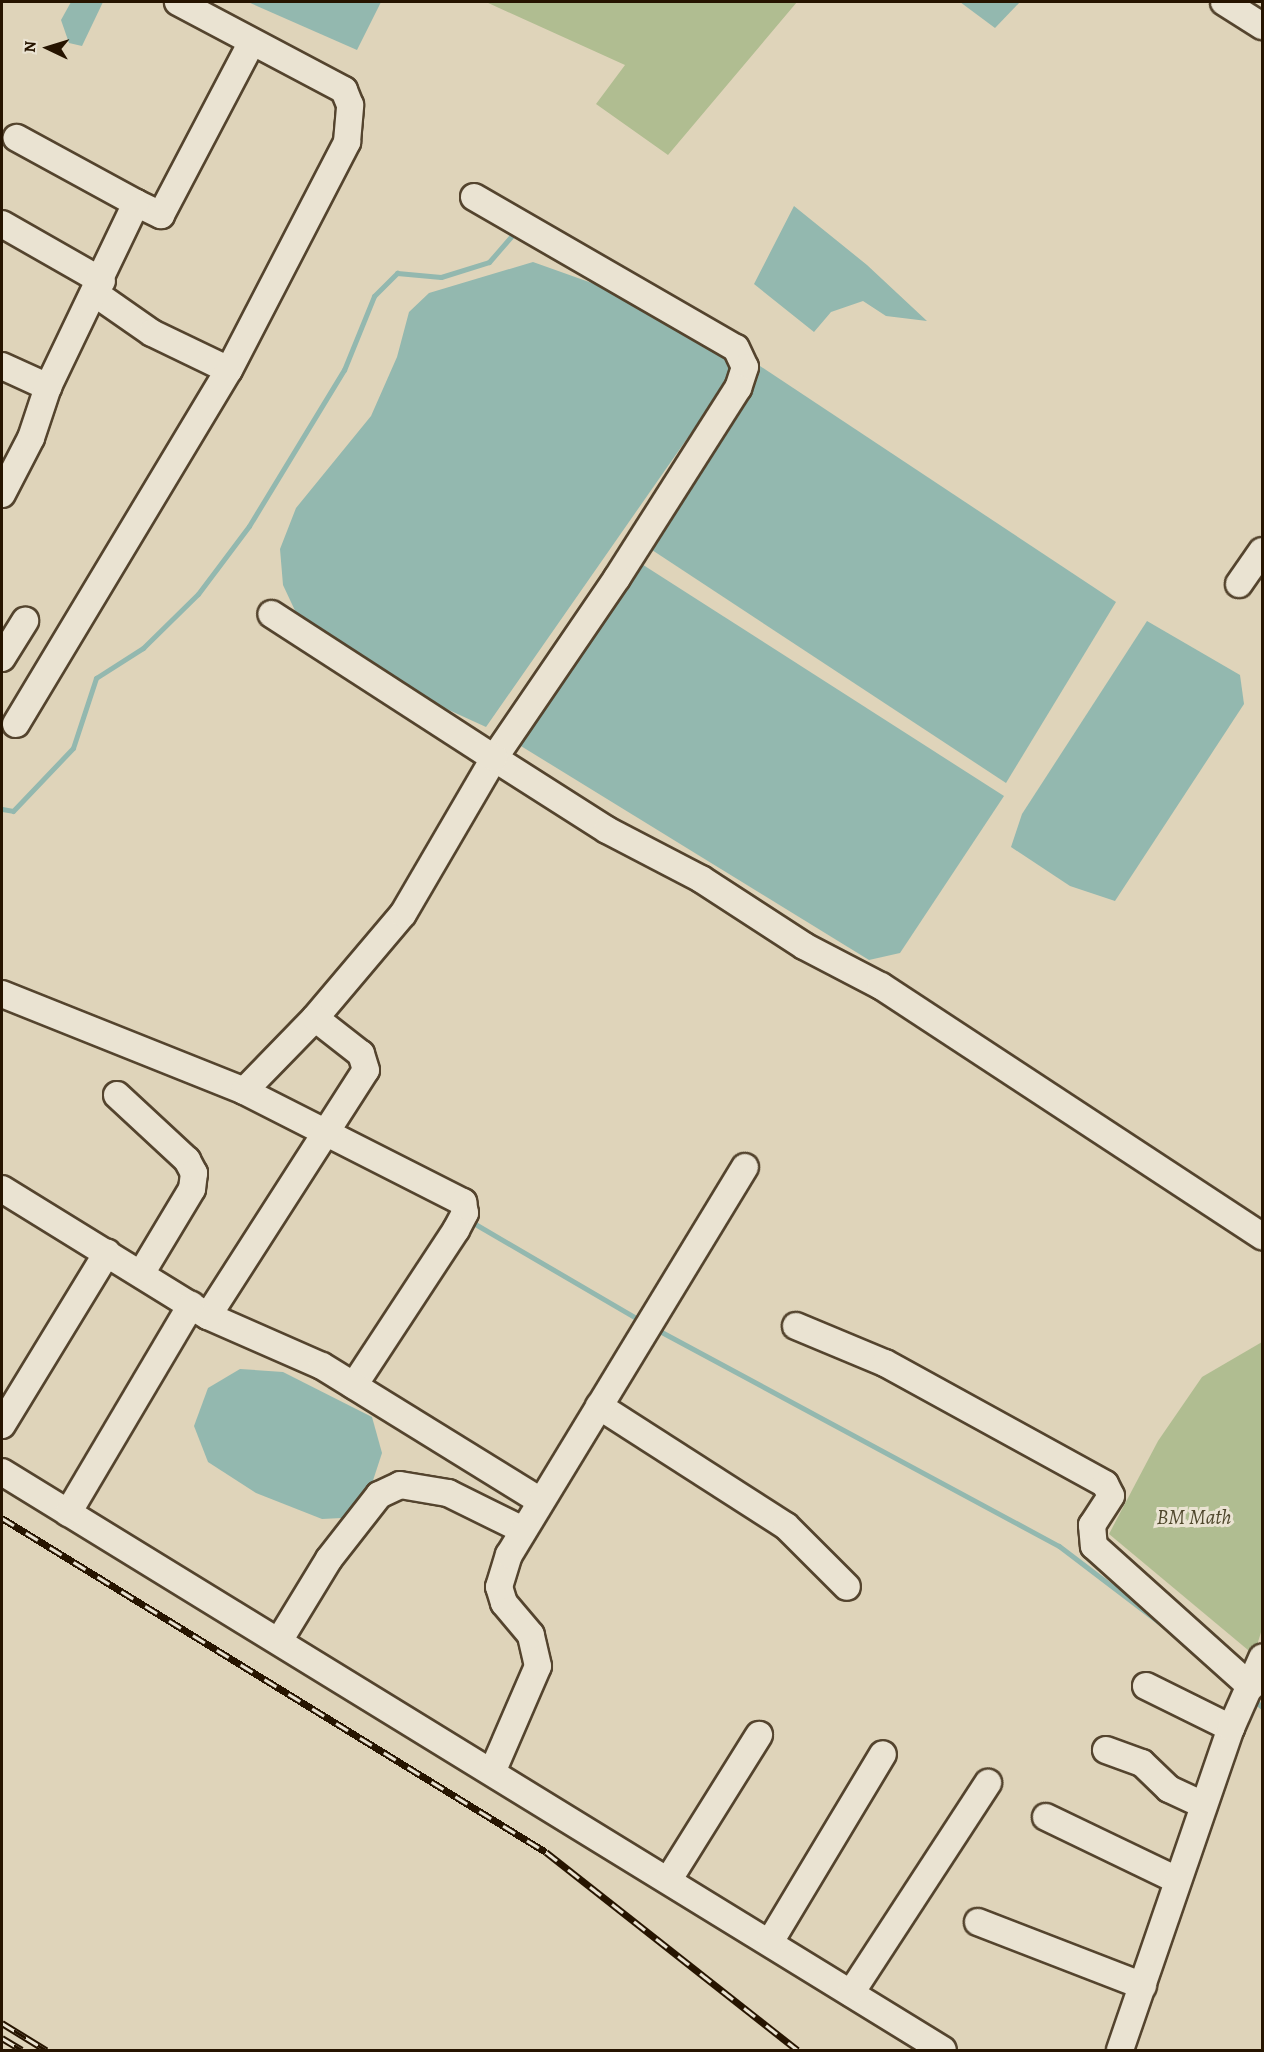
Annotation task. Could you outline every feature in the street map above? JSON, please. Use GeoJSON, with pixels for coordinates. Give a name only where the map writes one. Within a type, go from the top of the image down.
{"type":"FeatureCollection","features":[{"type":"Feature","properties":{"kind":"street"},"geometry":{"type":"LineString","coordinates":[[16,724],[229,370],[347,142],[351,123],[344,90],[252,42],[239,30],[178,2]]}},
{"type":"Feature","properties":{"kind":"street"},"geometry":{"type":"LineString","coordinates":[[1224,2],[1263,26]]}},
{"type":"Feature","properties":{"kind":"street"},"geometry":{"type":"LineString","coordinates":[[17,138],[161,215],[252,42]]}},
{"type":"Feature","properties":{"kind":"street"},"geometry":{"type":"LineString","coordinates":[[244,1091],[315,1018],[403,914],[494,758],[617,578],[738,388],[745,367],[736,348],[474,197]]}},
{"type":"Feature","properties":{"kind":"street"},"geometry":{"type":"LineString","coordinates":[[2,494],[31,438],[48,387],[99,287],[136,203]]}},
{"type":"Feature","properties":{"kind":"street"},"geometry":{"type":"LineString","coordinates":[[2,224],[99,287],[152,333],[229,370]]}},
{"type":"Feature","properties":{"kind":"street"},"geometry":{"type":"LineString","coordinates":[[2,366],[48,387]]}},
{"type":"Feature","properties":{"kind":"street"},"geometry":{"type":"LineString","coordinates":[[1239,584],[1263,551]]}},
{"type":"Feature","properties":{"kind":"street"},"geometry":{"type":"LineString","coordinates":[[271,614],[607,830],[701,879],[804,946],[881,987],[1263,1236]]}},
{"type":"Feature","properties":{"kind":"street"},"geometry":{"type":"LineString","coordinates":[[2,658],[25,621]]}},
{"type":"Feature","properties":{"kind":"street"},"geometry":{"type":"LineString","coordinates":[[2,994],[244,1091],[321,1136],[458,1199],[463,1217],[354,1385]]}},
{"type":"Feature","properties":{"kind":"street"},"geometry":{"type":"LineString","coordinates":[[68,1513],[200,1311],[362,1079],[367,1061],[315,1018]]}},
{"type":"Feature","properties":{"kind":"street"},"geometry":{"type":"LineString","coordinates":[[117,1095],[187,1160],[194,1173],[192,1189],[141,1274]]}},
{"type":"Feature","properties":{"kind":"street"},"geometry":{"type":"LineString","coordinates":[[493,1770],[538,1666],[531,1635],[504,1603],[499,1587],[523,1530],[539,1500],[657,1315],[745,1167]]}},
{"type":"Feature","properties":{"kind":"street"},"geometry":{"type":"LineString","coordinates":[[2,1189],[200,1311],[354,1385],[539,1500]]}},
{"type":"Feature","properties":{"kind":"street"},"geometry":{"type":"LineString","coordinates":[[2,1425],[107,1253]]}},
{"type":"Feature","properties":{"kind":"street"},"geometry":{"type":"LineString","coordinates":[[796,1326],[885,1363],[1105,1484],[1112,1496],[1092,1525],[1094,1546],[1248,1695]]}},
{"type":"Feature","properties":{"kind":"street"},"geometry":{"type":"LineString","coordinates":[[599,1407],[786,1526],[847,1587]]}},
{"type":"Feature","properties":{"kind":"street"},"geometry":{"type":"LineString","coordinates":[[2,1472],[493,1770],[943,2050]]}},
{"type":"Feature","properties":{"kind":"street"},"geometry":{"type":"LineString","coordinates":[[279,1641],[329,1559],[379,1495],[400,1485],[448,1493],[523,1530]]}},
{"type":"Feature","properties":{"kind":"street"},"geometry":{"type":"LineString","coordinates":[[1120,2050],[1177,1880],[1232,1728],[1263,1658]]}},
{"type":"Feature","properties":{"kind":"street"},"geometry":{"type":"LineString","coordinates":[[1146,1686],[1232,1728]]}},
{"type":"Feature","properties":{"kind":"street"},"geometry":{"type":"LineString","coordinates":[[669,1879],[759,1735]]}},
{"type":"Feature","properties":{"kind":"street"},"geometry":{"type":"LineString","coordinates":[[1106,1750],[1142,1763],[1169,1789],[1204,1805]]}},
{"type":"Feature","properties":{"kind":"street"},"geometry":{"type":"LineString","coordinates":[[770,1941],[884,1754]]}},
{"type":"Feature","properties":{"kind":"street"},"geometry":{"type":"LineString","coordinates":[[851,1993],[988,1783]]}},
{"type":"Feature","properties":{"kind":"street"},"geometry":{"type":"LineString","coordinates":[[1046,1816],[1177,1880]]}},
{"type":"Feature","properties":{"kind":"street"},"geometry":{"type":"LineString","coordinates":[[978,1922],[1143,1986]]}},
{"type":"Feature","properties":{"kind":"green space"},"geometry":{"type":"Polygon","coordinates":[[[486,2],[797,2],[668,155],[596,104],[625,65],[486,2]]]}},
{"type":"Feature","properties":{"kind":"green space","name":"BM Math"},"geometry":{"type":"Polygon","coordinates":[[[1262,1342],[1262,1629],[1254,1655],[1109,1534],[1158,1441],[1202,1377],[1262,1342]]]}},
{"type":"Feature","properties":{"kind":"water"},"geometry":{"type":"Polygon","coordinates":[[[71,2],[103,2],[82,46],[69,43],[61,20],[71,2]]]}},
{"type":"Feature","properties":{"kind":"water"},"geometry":{"type":"Polygon","coordinates":[[[248,2],[381,2],[357,50],[248,2]]]}},
{"type":"Feature","properties":{"kind":"water"},"geometry":{"type":"Polygon","coordinates":[[[960,2],[1020,2],[995,28],[960,2]]]}},
{"type":"Feature","properties":{"kind":"water"},"geometry":{"type":"Polygon","coordinates":[[[794,206],[867,265],[927,321],[886,316],[863,301],[831,312],[814,332],[754,284],[794,206]]]}},
{"type":"Feature","properties":{"kind":"water"},"geometry":{"type":"Polygon","coordinates":[[[533,262],[606,288],[728,346],[737,367],[486,727],[416,695],[298,617],[283,585],[280,549],[296,508],[371,416],[397,357],[409,312],[429,293],[533,262]]]}},
{"type":"Feature","properties":{"kind":"water"},"geometry":{"type":"Polygon","coordinates":[[[760,366],[1116,602],[1006,783],[649,548],[648,527],[760,366]]]}},
{"type":"Feature","properties":{"kind":"water"},"geometry":{"type":"Polygon","coordinates":[[[637,561],[1004,796],[900,953],[869,960],[516,743],[637,561]]]}},
{"type":"Feature","properties":{"kind":"water"},"geometry":{"type":"Polygon","coordinates":[[[1147,621],[1240,675],[1244,704],[1115,901],[1070,886],[1011,847],[1022,814],[1147,621]]]}},
{"type":"Feature","properties":{"kind":"water"},"geometry":{"type":"Polygon","coordinates":[[[240,1369],[283,1372],[372,1417],[382,1453],[361,1517],[322,1519],[256,1493],[208,1462],[194,1426],[208,1388],[240,1369]]]}},
{"type":"Feature","properties":{"kind":"waterway"},"geometry":{"type":"LineString","coordinates":[[2,809],[13,811],[73,748],[96,678],[143,648],[198,594],[249,526],[344,370],[374,296],[397,273],[441,277],[489,262],[514,233]]}},
{"type":"Feature","properties":{"kind":"waterway"},"geometry":{"type":"LineString","coordinates":[[470,1221],[643,1322]]}},
{"type":"Feature","properties":{"kind":"waterway"},"geometry":{"type":"LineString","coordinates":[[654,1328],[1059,1546],[1168,1629]]}},
{"type":"Feature","properties":{"kind":"waterway"},"geometry":{"type":"LineString","coordinates":[[1251,1698],[1262,1707]]}},
{"type":"Feature","properties":{"kind":"railway"},"geometry":{"type":"LineString","coordinates":[[2,1518],[546,1852],[798,2050]]}},
{"type":"Feature","properties":{"kind":"railway"},"geometry":{"type":"LineString","coordinates":[[2,2023],[46,2050]]}},
{"type":"Feature","properties":{"kind":"railway"},"geometry":{"type":"LineString","coordinates":[[2,2038],[22,2050]]}}]}
